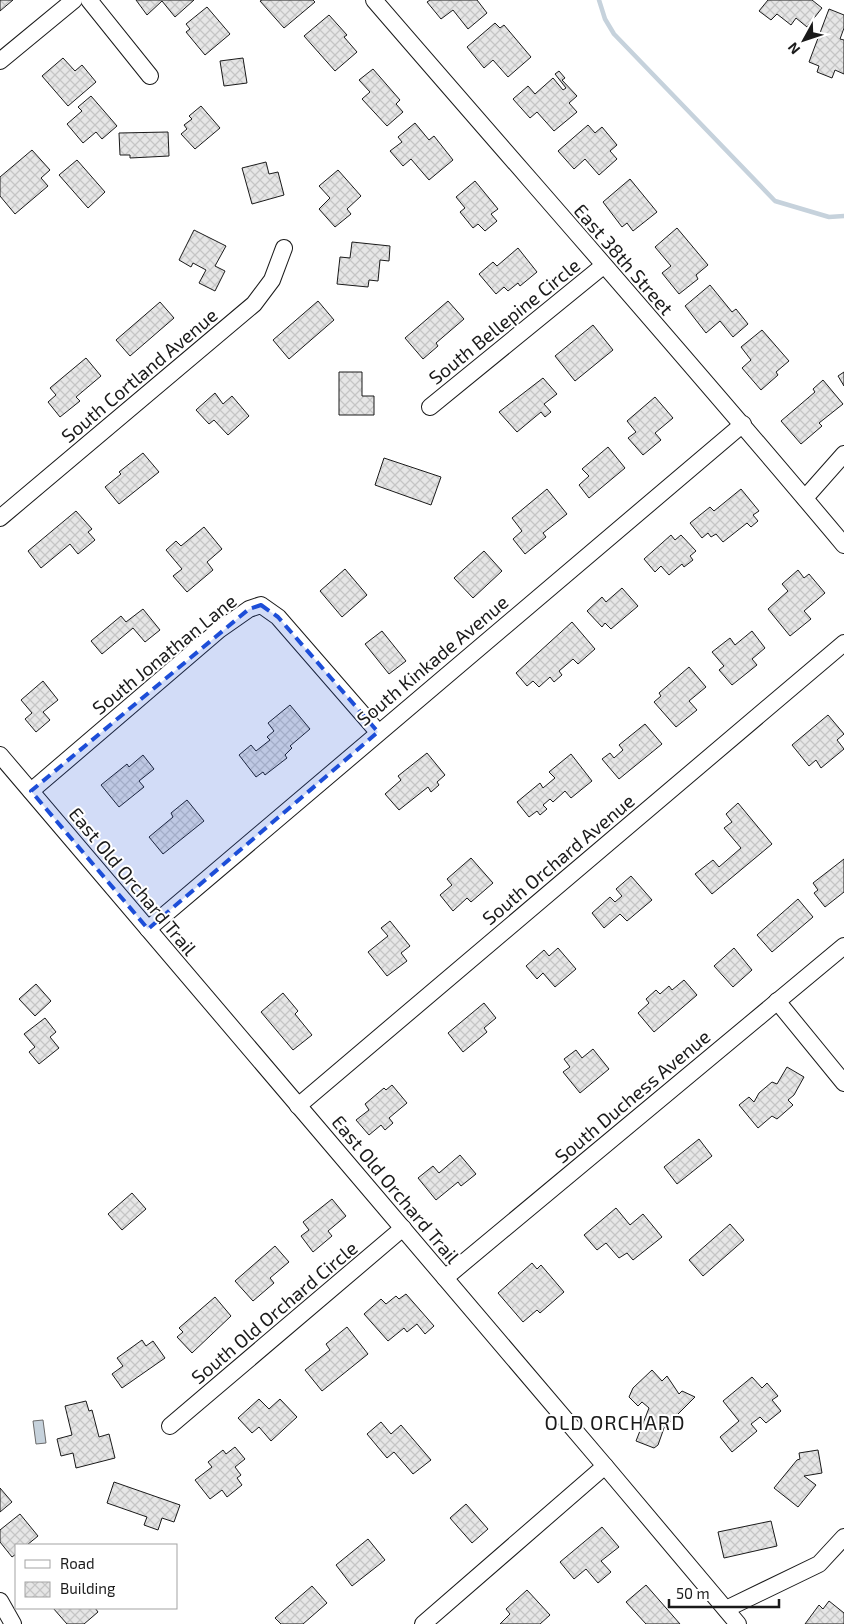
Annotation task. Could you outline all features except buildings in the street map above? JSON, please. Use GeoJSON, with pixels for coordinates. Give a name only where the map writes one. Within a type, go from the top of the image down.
{"type":"FeatureCollection","features":[{"type":"Feature","properties":{"kind":"street"},"geometry":{"type":"LineString","coordinates":[[0,62],[74,0]]}},
{"type":"Feature","properties":{"kind":"street"},"geometry":{"type":"LineString","coordinates":[[89,0],[150,76]]}},
{"type":"Feature","properties":{"kind":"street","name":"East 38th Street"},"geometry":{"type":"LineString","coordinates":[[374,0],[603,266],[743,424],[844,545]]}},
{"type":"Feature","properties":{"kind":"street","name":"South Cortland Avenue"},"geometry":{"type":"LineString","coordinates":[[0,518],[254,304],[272,280],[284,248]]}},
{"type":"Feature","properties":{"kind":"street","name":"South Bellepine Circle"},"geometry":{"type":"LineString","coordinates":[[430,407],[603,266]]}},
{"type":"Feature","properties":{"kind":"street","name":"South Kinkade Avenue"},"geometry":{"type":"LineString","coordinates":[[148,929],[743,424]]}},
{"type":"Feature","properties":{"kind":"street"},"geometry":{"type":"LineString","coordinates":[[805,498],[844,454]]}},
{"type":"Feature","properties":{"kind":"street","name":"South Jonathan Lane"},"geometry":{"type":"LineString","coordinates":[[31,791],[219,630],[249,609],[261,605],[278,617],[378,732]]}},
{"type":"Feature","properties":{"kind":"street","name":"South Orchard Avenue"},"geometry":{"type":"LineString","coordinates":[[298,1106],[844,643]]}},
{"type":"Feature","properties":{"kind":"street","name":"East Old Orchard Trail"},"geometry":{"type":"LineString","coordinates":[[0,754],[738,1624]]}},
{"type":"Feature","properties":{"kind":"street","name":"South Duchess Avenue"},"geometry":{"type":"LineString","coordinates":[[445,1278],[844,946]]}},
{"type":"Feature","properties":{"kind":"street"},"geometry":{"type":"LineString","coordinates":[[777,1001],[844,1083]]}},
{"type":"Feature","properties":{"kind":"street","name":"South Old Orchard Circle"},"geometry":{"type":"LineString","coordinates":[[170,1426],[403,1228]]}},
{"type":"Feature","properties":{"kind":"street"},"geometry":{"type":"LineString","coordinates":[[423,1624],[605,1466]]}},
{"type":"Feature","properties":{"kind":"street"},"geometry":{"type":"LineString","coordinates":[[726,1609],[818,1564],[844,1537]]}},
{"type":"Feature","properties":{"kind":"street"},"geometry":{"type":"LineString","coordinates":[[0,1601],[13,1624]]}},
{"type":"Feature","properties":{"kind":"highlighted area"},"geometry":{"type":"Polygon","coordinates":[[[261,605],[278,617],[378,732],[148,929],[31,791],[249,609],[261,605]]]}},
{"type":"Feature","properties":{"kind":"shaded area"},"geometry":{"type":"Polygon","coordinates":[[[43,1420],[46,1443],[36,1444],[33,1421],[43,1420]]]}},
{"type":"Feature","properties":{"kind":"waterway"},"geometry":{"type":"LineString","coordinates":[[599,0],[605,19],[614,34],[775,201],[829,217],[844,216]]}},
{"type":"Feature","properties":{"kind":"district","name":"OLD ORCHARD"},"geometry":{"type":"Point","coordinates":[615,1422]}}]}
